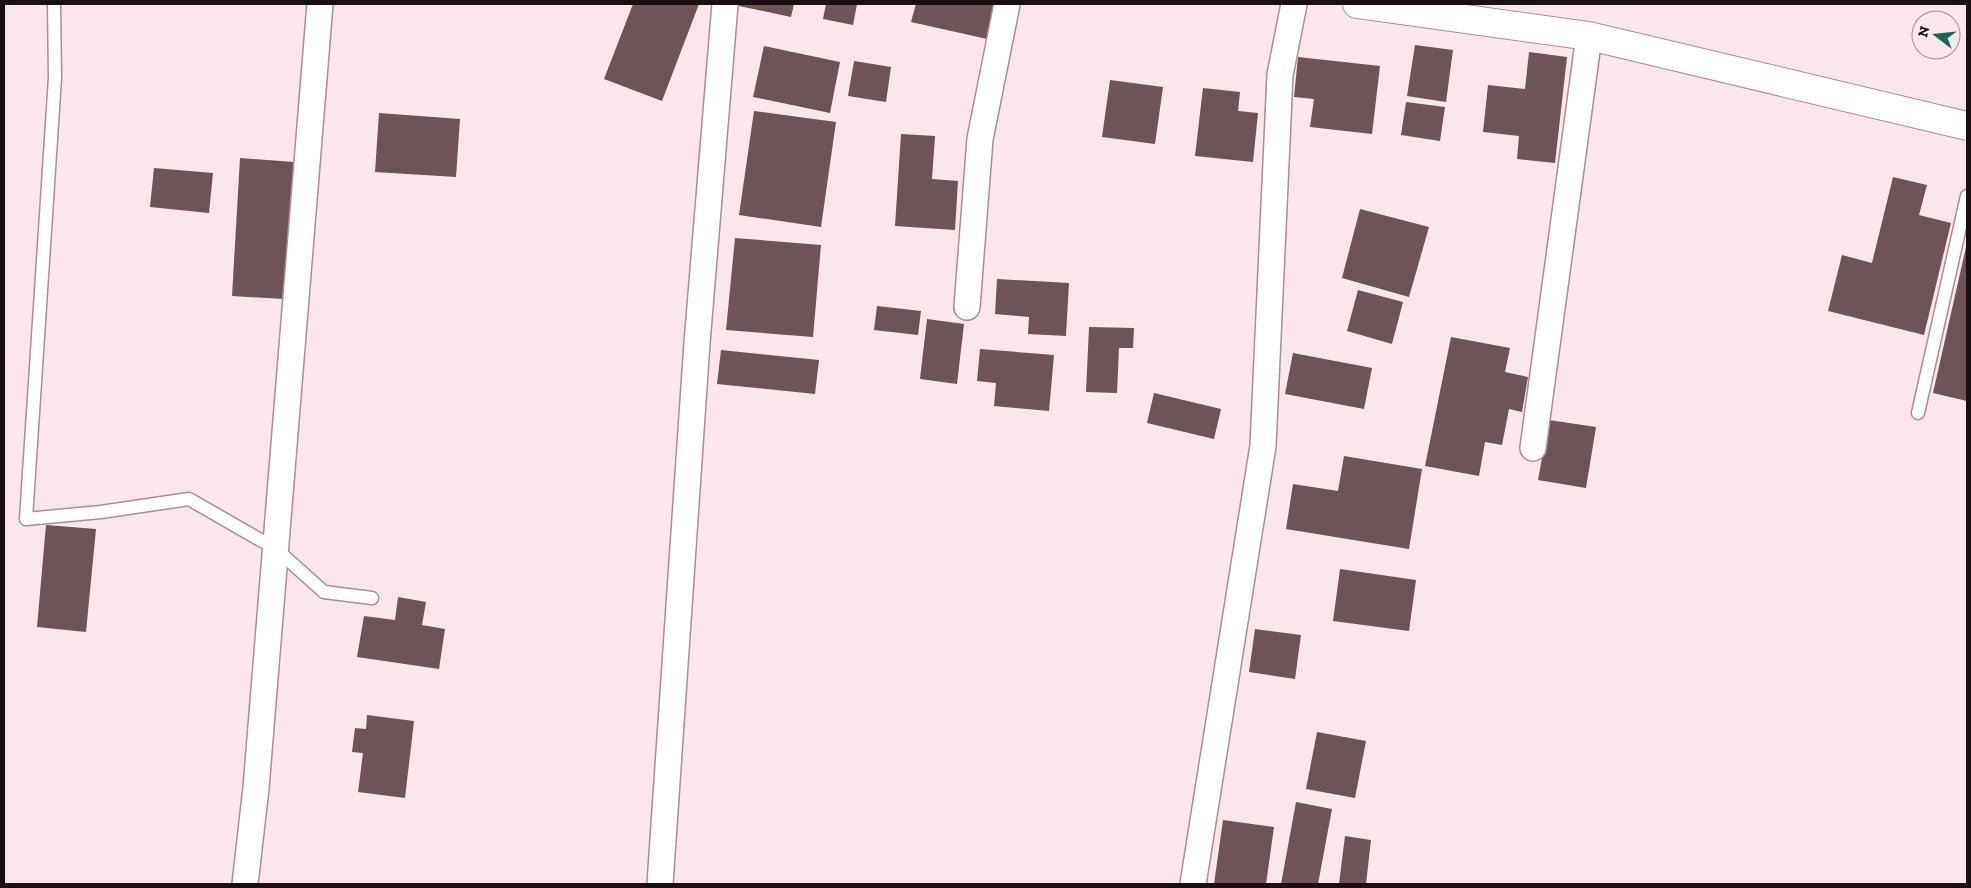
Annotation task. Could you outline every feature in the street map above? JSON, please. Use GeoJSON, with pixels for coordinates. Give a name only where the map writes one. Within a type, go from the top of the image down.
{"type":"FeatureCollection","features":[{"type":"Feature","properties":{"kind":"street"},"geometry":{"type":"LineString","coordinates":[[246,884],[256,788],[320,4]]}},
{"type":"Feature","properties":{"kind":"street"},"geometry":{"type":"LineString","coordinates":[[660,884],[697,343],[724,4]]}},
{"type":"Feature","properties":{"kind":"street"},"geometry":{"type":"LineString","coordinates":[[967,307],[980,139],[1007,4]]}},
{"type":"Feature","properties":{"kind":"street"},"geometry":{"type":"LineString","coordinates":[[1193,884],[1263,446],[1280,75],[1294,4]]}},
{"type":"Feature","properties":{"kind":"street"},"geometry":{"type":"LineString","coordinates":[[1357,4],[1589,36],[1967,126]]}},
{"type":"Feature","properties":{"kind":"street"},"geometry":{"type":"LineString","coordinates":[[1532,448],[1589,36]]}},
{"type":"Feature","properties":{"kind":"lane"},"geometry":{"type":"LineString","coordinates":[[54,4],[55,78],[26,519],[101,512],[189,499],[276,549],[324,592],[372,598]]}},
{"type":"Feature","properties":{"kind":"lane"},"geometry":{"type":"LineString","coordinates":[[1918,413],[1967,196]]}},
{"type":"Feature","properties":{"kind":"building"},"geometry":{"type":"Polygon","coordinates":[[[633,4],[699,4],[662,101],[604,79],[633,4]]]}},
{"type":"Feature","properties":{"kind":"building"},"geometry":{"type":"Polygon","coordinates":[[[740,4],[794,4],[791,17],[739,6],[740,4]]]}},
{"type":"Feature","properties":{"kind":"building"},"geometry":{"type":"Polygon","coordinates":[[[826,4],[857,4],[853,25],[823,19],[826,4]]]}},
{"type":"Feature","properties":{"kind":"building"},"geometry":{"type":"Polygon","coordinates":[[[916,4],[995,4],[987,39],[911,22],[916,4]]]}},
{"type":"Feature","properties":{"kind":"building"},"geometry":{"type":"Polygon","coordinates":[[[1415,45],[1453,50],[1446,102],[1407,96],[1415,45]]]}},
{"type":"Feature","properties":{"kind":"building"},"geometry":{"type":"Polygon","coordinates":[[[764,46],[840,62],[830,113],[753,97],[764,46]]]}},
{"type":"Feature","properties":{"kind":"building"},"geometry":{"type":"Polygon","coordinates":[[[1529,52],[1567,57],[1555,163],[1517,159],[1519,136],[1483,132],[1488,85],[1525,89],[1529,52]]]}},
{"type":"Feature","properties":{"kind":"building"},"geometry":{"type":"Polygon","coordinates":[[[1298,57],[1380,66],[1372,134],[1310,127],[1314,99],[1294,97],[1298,57]]]}},
{"type":"Feature","properties":{"kind":"building"},"geometry":{"type":"Polygon","coordinates":[[[854,61],[891,67],[886,102],[848,96],[854,61]]]}},
{"type":"Feature","properties":{"kind":"building"},"geometry":{"type":"Polygon","coordinates":[[[1110,80],[1163,87],[1155,144],[1102,137],[1110,80]]]}},
{"type":"Feature","properties":{"kind":"building"},"geometry":{"type":"Polygon","coordinates":[[[1203,88],[1240,92],[1238,111],[1258,113],[1253,162],[1195,156],[1203,88]]]}},
{"type":"Feature","properties":{"kind":"building"},"geometry":{"type":"Polygon","coordinates":[[[1406,102],[1445,107],[1440,141],[1401,135],[1406,102]]]}},
{"type":"Feature","properties":{"kind":"building"},"geometry":{"type":"Polygon","coordinates":[[[754,111],[836,122],[821,227],[739,215],[754,111]]]}},
{"type":"Feature","properties":{"kind":"building"},"geometry":{"type":"Polygon","coordinates":[[[379,113],[460,119],[456,177],[375,172],[379,113]]]}},
{"type":"Feature","properties":{"kind":"building"},"geometry":{"type":"Polygon","coordinates":[[[901,134],[935,136],[932,179],[958,181],[955,230],[895,226],[901,134]]]}},
{"type":"Feature","properties":{"kind":"building"},"geometry":{"type":"Polygon","coordinates":[[[240,158],[294,162],[284,299],[232,296],[240,158]]]}},
{"type":"Feature","properties":{"kind":"building"},"geometry":{"type":"Polygon","coordinates":[[[154,168],[213,173],[209,213],[150,207],[154,168]]]}},
{"type":"Feature","properties":{"kind":"building"},"geometry":{"type":"Polygon","coordinates":[[[1893,177],[1927,185],[1919,215],[1951,223],[1924,335],[1828,311],[1842,255],[1872,263],[1893,177]]]}},
{"type":"Feature","properties":{"kind":"building"},"geometry":{"type":"Polygon","coordinates":[[[1360,209],[1429,227],[1409,297],[1342,278],[1360,209]]]}},
{"type":"Feature","properties":{"kind":"building"},"geometry":{"type":"Polygon","coordinates":[[[735,238],[821,245],[813,337],[726,330],[735,238]]]}},
{"type":"Feature","properties":{"kind":"building"},"geometry":{"type":"Polygon","coordinates":[[[1967,247],[1967,401],[1933,393],[1967,247]]]}},
{"type":"Feature","properties":{"kind":"building"},"geometry":{"type":"Polygon","coordinates":[[[997,279],[1069,283],[1066,336],[1028,334],[1029,317],[995,314],[997,279]]]}},
{"type":"Feature","properties":{"kind":"building"},"geometry":{"type":"Polygon","coordinates":[[[1358,290],[1403,302],[1392,344],[1347,331],[1358,290]]]}},
{"type":"Feature","properties":{"kind":"building"},"geometry":{"type":"Polygon","coordinates":[[[877,306],[921,311],[918,335],[874,330],[877,306]]]}},
{"type":"Feature","properties":{"kind":"building"},"geometry":{"type":"Polygon","coordinates":[[[927,319],[964,324],[957,384],[920,379],[927,319]]]}},
{"type":"Feature","properties":{"kind":"building"},"geometry":{"type":"Polygon","coordinates":[[[1089,327],[1134,328],[1133,348],[1119,348],[1117,393],[1086,392],[1089,327]]]}},
{"type":"Feature","properties":{"kind":"building"},"geometry":{"type":"Polygon","coordinates":[[[1451,337],[1510,348],[1505,372],[1528,377],[1522,412],[1509,409],[1502,445],[1485,442],[1479,476],[1425,466],[1451,337]]]}},
{"type":"Feature","properties":{"kind":"building"},"geometry":{"type":"Polygon","coordinates":[[[980,349],[1054,355],[1049,411],[994,406],[996,383],[977,381],[980,349]]]}},
{"type":"Feature","properties":{"kind":"building"},"geometry":{"type":"Polygon","coordinates":[[[721,350],[819,360],[815,394],[717,384],[721,350]]]}},
{"type":"Feature","properties":{"kind":"building"},"geometry":{"type":"Polygon","coordinates":[[[1293,353],[1372,368],[1364,409],[1285,394],[1293,353]]]}},
{"type":"Feature","properties":{"kind":"building"},"geometry":{"type":"Polygon","coordinates":[[[1154,393],[1221,409],[1214,439],[1147,423],[1154,393]]]}},
{"type":"Feature","properties":{"kind":"building"},"geometry":{"type":"Polygon","coordinates":[[[1549,420],[1596,427],[1586,488],[1538,480],[1549,420]]]}},
{"type":"Feature","properties":{"kind":"building"},"geometry":{"type":"Polygon","coordinates":[[[1344,456],[1422,469],[1409,549],[1286,529],[1293,484],[1338,491],[1344,456]]]}},
{"type":"Feature","properties":{"kind":"building"},"geometry":{"type":"Polygon","coordinates":[[[46,525],[96,529],[86,632],[37,627],[46,525]]]}},
{"type":"Feature","properties":{"kind":"building"},"geometry":{"type":"Polygon","coordinates":[[[1340,569],[1416,580],[1409,631],[1333,621],[1340,569]]]}},
{"type":"Feature","properties":{"kind":"building"},"geometry":{"type":"Polygon","coordinates":[[[398,597],[426,602],[422,625],[445,629],[439,669],[357,657],[364,616],[395,620],[398,597]]]}},
{"type":"Feature","properties":{"kind":"building"},"geometry":{"type":"Polygon","coordinates":[[[1255,629],[1301,635],[1295,679],[1249,672],[1255,629]]]}},
{"type":"Feature","properties":{"kind":"building"},"geometry":{"type":"Polygon","coordinates":[[[367,715],[414,721],[405,798],[358,792],[363,753],[352,752],[355,728],[366,729],[367,715]]]}},
{"type":"Feature","properties":{"kind":"building"},"geometry":{"type":"Polygon","coordinates":[[[1317,732],[1366,741],[1355,798],[1306,789],[1317,732]]]}},
{"type":"Feature","properties":{"kind":"building"},"geometry":{"type":"Polygon","coordinates":[[[1296,802],[1332,809],[1318,884],[1281,884],[1296,802]]]}},
{"type":"Feature","properties":{"kind":"building"},"geometry":{"type":"Polygon","coordinates":[[[1223,820],[1274,827],[1266,884],[1214,884],[1223,820]]]}},
{"type":"Feature","properties":{"kind":"building"},"geometry":{"type":"Polygon","coordinates":[[[1345,836],[1371,840],[1366,884],[1339,884],[1345,836]]]}}]}
